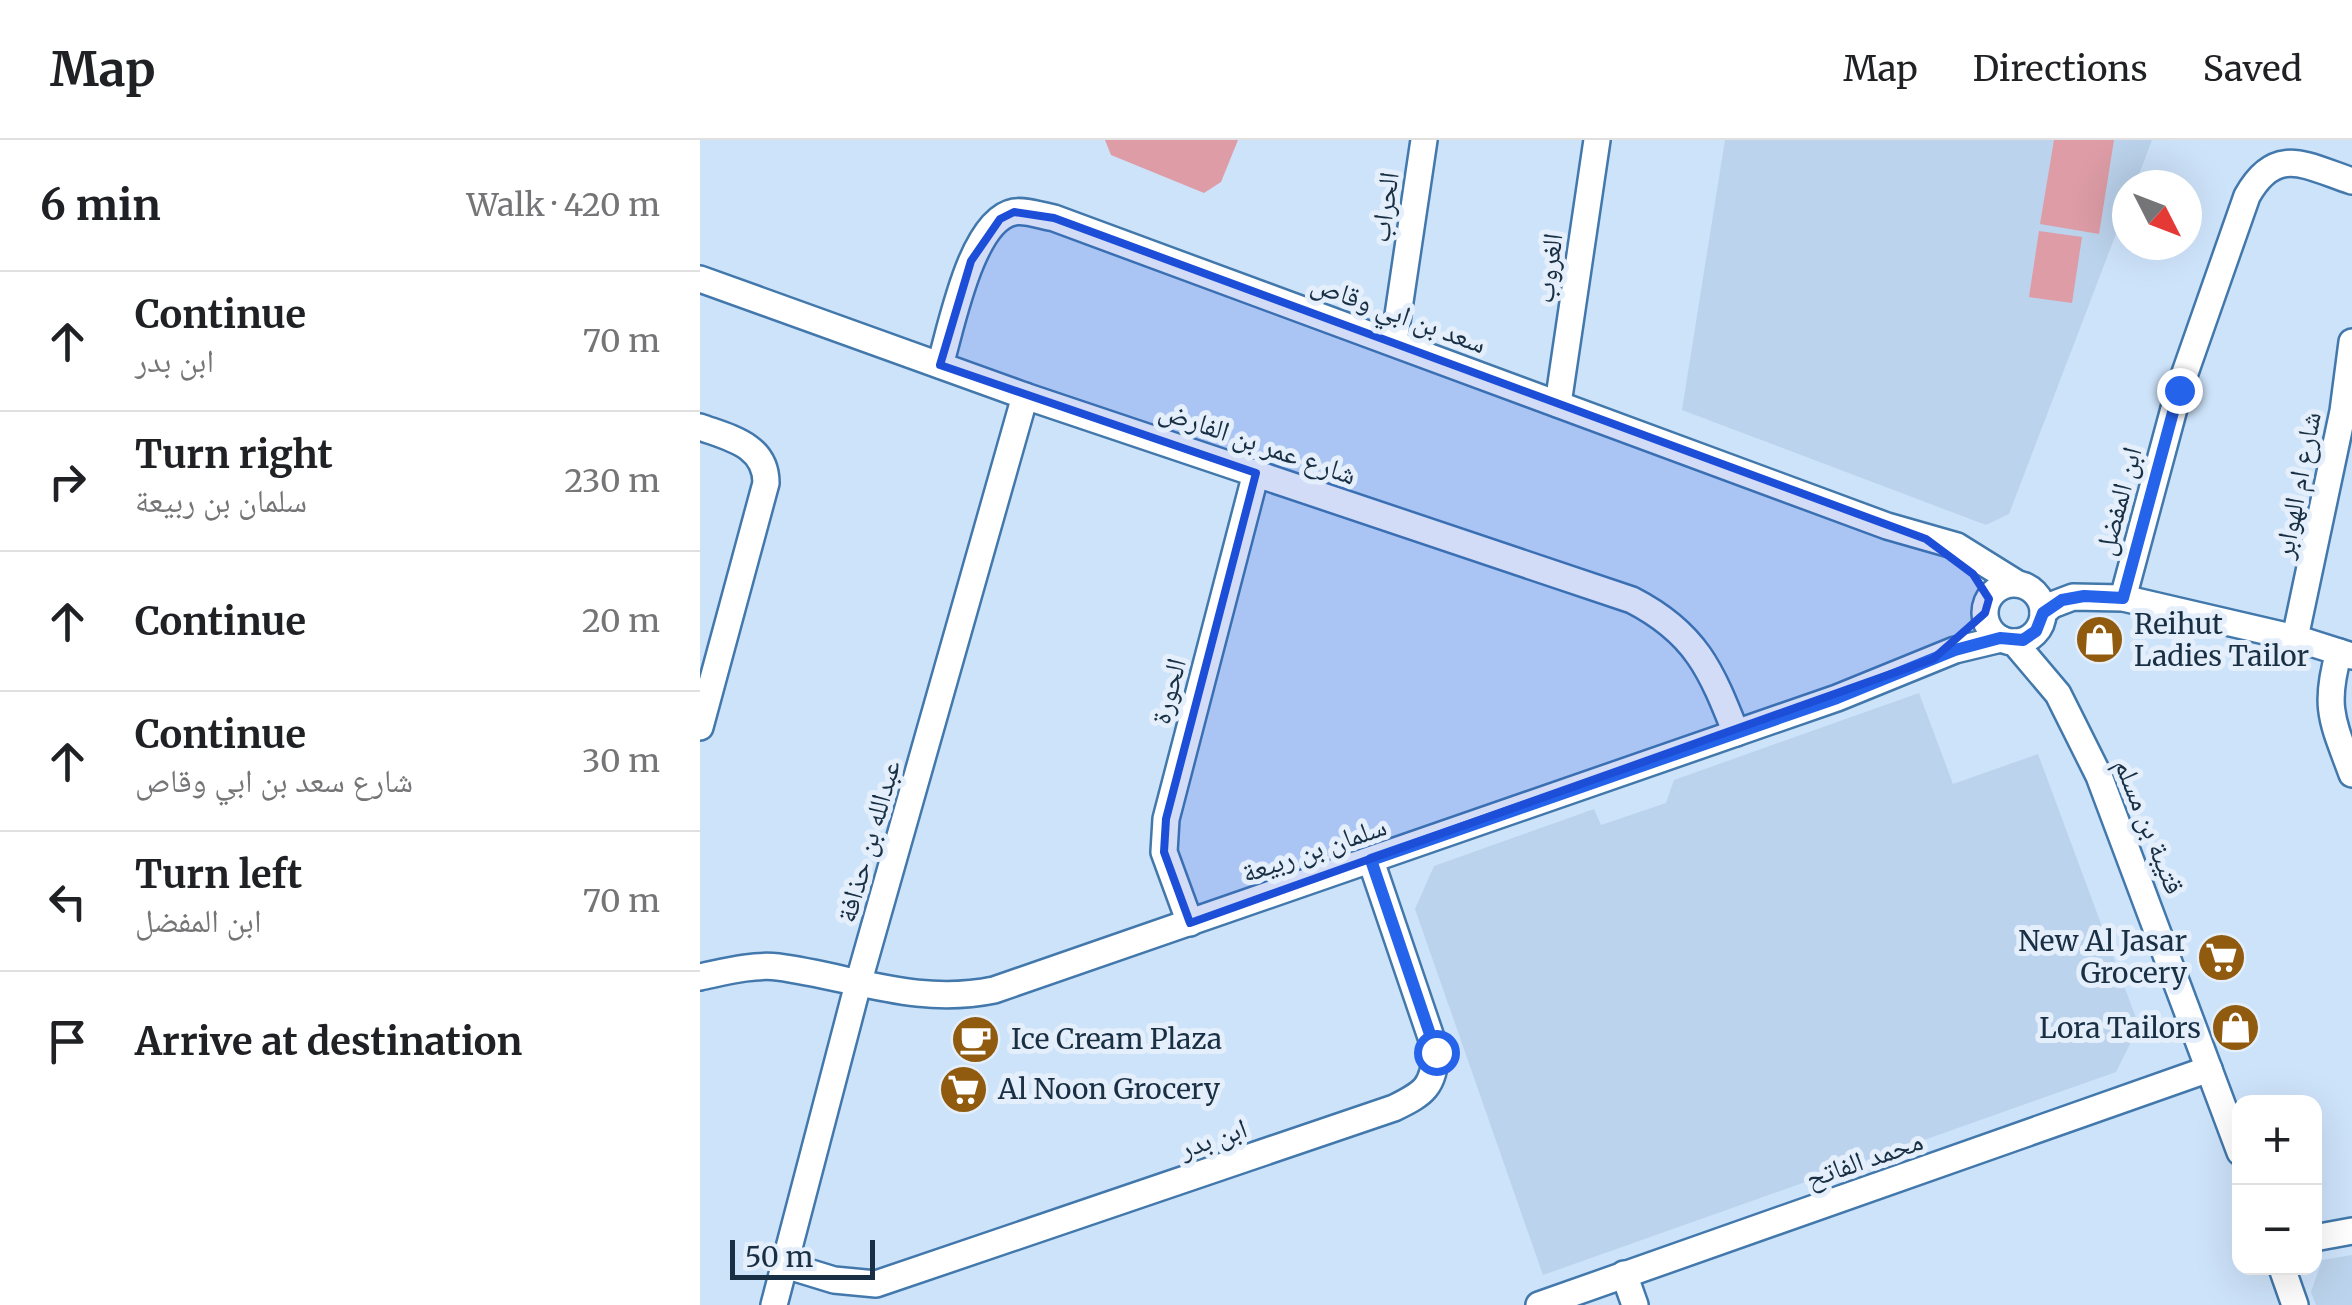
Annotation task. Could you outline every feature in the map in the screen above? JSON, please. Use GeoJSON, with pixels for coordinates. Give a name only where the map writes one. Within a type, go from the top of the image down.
{"type":"FeatureCollection","features":[{"type":"Feature","properties":{"kind":"street","name":"الحراب"},"geometry":{"type":"LineString","coordinates":[[1394,342],[1424,140]]}},
{"type":"Feature","properties":{"kind":"street","name":"الغروب"},"geometry":{"type":"LineString","coordinates":[[1558,404],[1597,140]]}},
{"type":"Feature","properties":{"kind":"street","name":"ابن المفضل"},"geometry":{"type":"LineString","coordinates":[[2120,598],[2179,390],[2248,196],[2258,178],[2271,166],[2286,162],[2352,181]]}},
{"type":"Feature","properties":{"kind":"street","name":"سعد بن ابي وقاص"},"geometry":{"type":"LineString","coordinates":[[940,365],[976,250],[993,226],[1014,212],[1054,218],[1926,538]]}},
{"type":"Feature","properties":{"kind":"street","name":"شارع عمر بن الفارض"},"geometry":{"type":"LineString","coordinates":[[700,279],[1026,396],[1632,600],[1658,613],[1699,652],[1736,734]]}},
{"type":"Feature","properties":{"kind":"street","name":"شارع ام الهوابر"},"geometry":{"type":"LineString","coordinates":[[2296,638],[2342,411],[2352,342]]}},
{"type":"Feature","properties":{"kind":"street","name":"عبدالله بن حذافة"},"geometry":{"type":"LineString","coordinates":[[774,1305],[858,984],[1026,396]]}},
{"type":"Feature","properties":{"kind":"street"},"geometry":{"type":"LineString","coordinates":[[700,427],[750,448],[762,462],[766,484],[700,727]]}},
{"type":"Feature","properties":{"kind":"street","name":"الحورة"},"geometry":{"type":"LineString","coordinates":[[1190,923],[1164,852],[1166,819],[1256,473]]}},
{"type":"Feature","properties":{"kind":"street"},"geometry":{"type":"LineString","coordinates":[[1926,538],[1966,566],[1987,606],[1990,628],[2007,640],[2030,636],[2052,606],[2073,597],[2120,598]]}},
{"type":"Feature","properties":{"kind":"street"},"geometry":{"type":"LineString","coordinates":[[1926,538],[1957,546],[2019,584],[2039,598],[2042,618]]}},
{"type":"Feature","properties":{"kind":"street"},"geometry":{"type":"LineString","coordinates":[[1987,606],[2001,587],[2091,587],[2120,598],[2296,638],[2345,654],[2329,700],[2330,714],[2352,774]]}},
{"type":"Feature","properties":{"kind":"street","name":"سلمان بن ربيعة"},"geometry":{"type":"LineString","coordinates":[[1933,659],[1952,646],[1987,606]]}},
{"type":"Feature","properties":{"kind":"street","name":"قتيبة بن مسلم"},"geometry":{"type":"LineString","coordinates":[[2042,618],[2046,660],[2058,694],[2099,776],[2232,1131]]}},
{"type":"Feature","properties":{"kind":"street","name":"سلمان بن ربيعة"},"geometry":{"type":"LineString","coordinates":[[700,977],[774,967],[945,997],[972,994],[1190,923],[1736,734],[1933,659],[2007,640]]}},
{"type":"Feature","properties":{"kind":"street","name":"قتيبة بن مسلم"},"geometry":{"type":"LineString","coordinates":[[2007,640],[2058,694]]}},
{"type":"Feature","properties":{"kind":"street","name":"ابن بدر"},"geometry":{"type":"LineString","coordinates":[[785,1265],[850,1283],[876,1284],[1418,1097],[1434,1078],[1436,1052],[1371,860]]}},
{"type":"Feature","properties":{"kind":"street","name":"محمد الفاتح"},"geometry":{"type":"LineString","coordinates":[[1539,1305],[2209,1069]]}},
{"type":"Feature","properties":{"kind":"street"},"geometry":{"type":"LineString","coordinates":[[2322,1237],[2352,1231]]}},
{"type":"Feature","properties":{"kind":"street"},"geometry":{"type":"LineString","coordinates":[[1624,1274],[1635,1305]]}},
{"type":"Feature","properties":{"kind":"street"},"geometry":{"type":"LineString","coordinates":[[2284,1275],[2295,1305]]}},
{"type":"Feature","properties":{"kind":"highlighted area"},"geometry":{"type":"Polygon","coordinates":[[[1014,212],[1054,218],[1926,539],[1973,574],[1989,599],[1985,613],[1933,659],[1190,923],[1164,852],[1166,819],[1256,473],[940,365],[971,261],[1000,219],[1014,212]]]}},
{"type":"Feature","properties":{"kind":"shaded area"},"geometry":{"type":"Polygon","coordinates":[[[1105,140],[1238,140],[1221,182],[1204,193],[1111,155],[1105,140]]]}},
{"type":"Feature","properties":{"kind":"shaded area"},"geometry":{"type":"Polygon","coordinates":[[[1725,140],[2152,140],[2141,170],[2112,170],[2112,244],[2009,514],[1986,525],[1682,410],[1725,140]]]}},
{"type":"Feature","properties":{"kind":"shaded area"},"geometry":{"type":"Polygon","coordinates":[[[2054,140],[2114,140],[2099,234],[2040,224],[2054,140]]]}},
{"type":"Feature","properties":{"kind":"shaded area"},"geometry":{"type":"Polygon","coordinates":[[[2039,231],[2082,237],[2072,303],[2029,297],[2039,231]]]}},
{"type":"Feature","properties":{"kind":"shaded area"},"geometry":{"type":"Polygon","coordinates":[[[1919,693],[1953,784],[2038,754],[2139,1026],[2116,1072],[1543,1275],[1415,909],[1434,866],[1594,809],[1601,825],[1666,803],[1674,780],[1919,693]]]}},
{"type":"Feature","properties":{"kind":"shaded area"},"geometry":{"type":"Polygon","coordinates":[[[2352,1255],[2352,1305],[2316,1305],[2311,1292],[2317,1275],[2322,1275],[2322,1260],[2352,1255]]]}},
{"type":"Feature","properties":{"kind":"place","name":"Reihut Ladies Tailor"},"geometry":{"type":"Point","coordinates":[2099,640]}},
{"type":"Feature","properties":{"kind":"place","name":"New Al Jasar Grocery"},"geometry":{"type":"Point","coordinates":[2222,957]}},
{"type":"Feature","properties":{"kind":"place","name":"Lora Tailors"},"geometry":{"type":"Point","coordinates":[2236,1028]}},
{"type":"Feature","properties":{"kind":"place","name":"Ice Cream Plaza"},"geometry":{"type":"Point","coordinates":[976,1039]}},
{"type":"Feature","properties":{"kind":"place","name":"Al Noon Grocery"},"geometry":{"type":"Point","coordinates":[963,1089]}},
{"type":"Feature","properties":{"kind":"route"},"geometry":{"type":"LineString","coordinates":[[1436,1052],[1371,860],[1837,698],[1955,650],[2000,638],[2023,640],[2036,631],[2043,613],[2062,600],[2084,596],[2123,598],[2179,390]]}}]}
